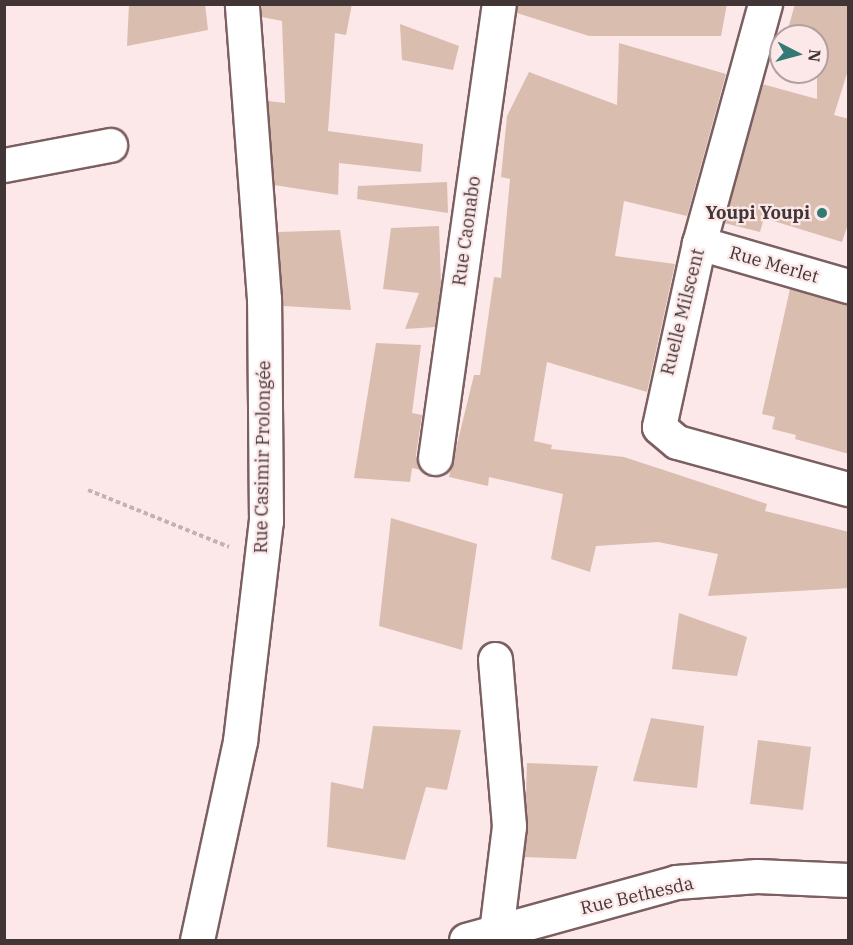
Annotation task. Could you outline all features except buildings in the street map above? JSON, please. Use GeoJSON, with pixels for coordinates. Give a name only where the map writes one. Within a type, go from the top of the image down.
{"type":"FeatureCollection","features":[{"type":"Feature","properties":{"kind":"street","name":"Rue Casimir Prolongée"},"geometry":{"type":"LineString","coordinates":[[197,940],[240,741],[262,561],[264,299],[252,81],[242,4]]}},
{"type":"Feature","properties":{"kind":"street","name":"Rue Caonabo"},"geometry":{"type":"LineString","coordinates":[[435,458],[499,4]]}},
{"type":"Feature","properties":{"kind":"street","name":"Ruelle Milscent"},"geometry":{"type":"LineString","coordinates":[[765,4],[699,243],[659,427],[677,442],[849,489]]}},
{"type":"Feature","properties":{"kind":"street"},"geometry":{"type":"LineString","coordinates":[[4,165],[110,145]]}},
{"type":"Feature","properties":{"kind":"street","name":"Rue Merlet"},"geometry":{"type":"LineString","coordinates":[[699,243],[849,286]]}},
{"type":"Feature","properties":{"kind":"street"},"geometry":{"type":"LineString","coordinates":[[481,936],[508,814],[495,659]]}},
{"type":"Feature","properties":{"kind":"street","name":"Rue Bethesda"},"geometry":{"type":"LineString","coordinates":[[481,936],[676,882],[757,876],[849,880]]}},
{"type":"Feature","properties":{"kind":"path"},"geometry":{"type":"LineString","coordinates":[[88,490],[262,561]]}},
{"type":"Feature","properties":{"kind":"place","name":"Youpi Youpi"},"geometry":{"type":"Point","coordinates":[822,213]}}]}
